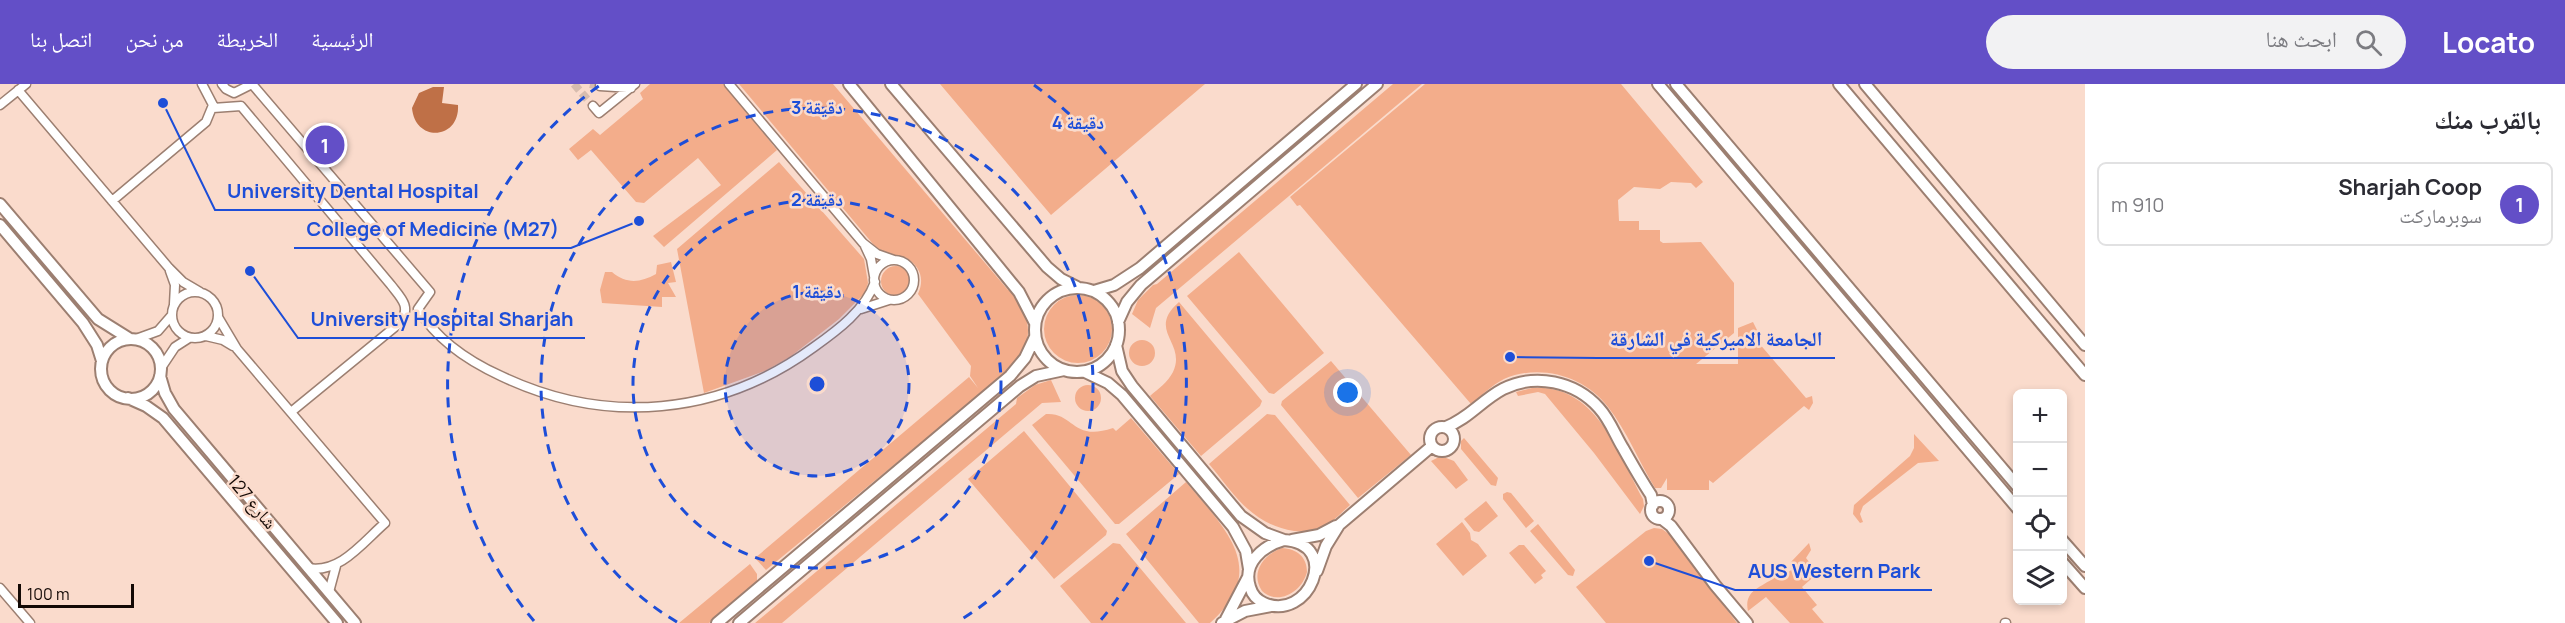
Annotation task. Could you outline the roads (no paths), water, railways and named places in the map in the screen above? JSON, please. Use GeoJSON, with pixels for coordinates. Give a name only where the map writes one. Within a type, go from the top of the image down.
{"type":"FeatureCollection","features":[{"type":"Feature","properties":{"kind":"street"},"geometry":{"type":"LineString","coordinates":[[112,201],[206,122],[213,108],[210,97],[202,84]]}},
{"type":"Feature","properties":{"kind":"street"},"geometry":{"type":"LineString","coordinates":[[222,84],[234,93],[252,84],[430,292],[418,309],[429,327],[476,363],[536,391],[579,403],[625,408],[658,407],[691,402],[732,391],[789,364],[824,340],[856,312],[867,298],[881,265],[894,260]]}},
{"type":"Feature","properties":{"kind":"street"},"geometry":{"type":"LineString","coordinates":[[729,84],[863,243],[877,254],[901,261],[911,269],[914,282],[904,298],[873,304],[856,312]]}},
{"type":"Feature","properties":{"kind":"street"},"geometry":{"type":"LineString","coordinates":[[849,84],[1019,292],[1035,323]]}},
{"type":"Feature","properties":{"kind":"street"},"geometry":{"type":"LineString","coordinates":[[891,84],[1047,267],[1061,279],[1077,287],[1094,291],[1110,303],[1118,322]]}},
{"type":"Feature","properties":{"kind":"street"},"geometry":{"type":"LineString","coordinates":[[1094,291],[1114,285],[1140,268],[1356,84]]}},
{"type":"Feature","properties":{"kind":"street"},"geometry":{"type":"LineString","coordinates":[[1315,574],[1312,557],[1307,549],[1265,533],[1242,516],[1132,386],[1122,371],[1116,345],[1118,322],[1127,302],[1141,285],[1377,84]]}},
{"type":"Feature","properties":{"kind":"street"},"geometry":{"type":"LineString","coordinates":[[1658,84],[2013,502]]}},
{"type":"Feature","properties":{"kind":"street"},"geometry":{"type":"LineString","coordinates":[[1676,84],[2013,481]]}},
{"type":"Feature","properties":{"kind":"street"},"geometry":{"type":"LineString","coordinates":[[1839,84],[2085,375]]}},
{"type":"Feature","properties":{"kind":"street"},"geometry":{"type":"LineString","coordinates":[[1865,84],[2085,345]]}},
{"type":"Feature","properties":{"kind":"street"},"geometry":{"type":"LineString","coordinates":[[600,86],[633,86]]}},
{"type":"Feature","properties":{"kind":"street"},"geometry":{"type":"LineString","coordinates":[[593,106],[599,113],[633,86]]}},
{"type":"Feature","properties":{"kind":"street"},"geometry":{"type":"LineString","coordinates":[[0,105],[22,87],[112,201],[169,268],[183,282],[213,301],[218,317],[237,349],[385,523],[336,566],[322,570],[308,568]]}},
{"type":"Feature","properties":{"kind":"street"},"geometry":{"type":"LineString","coordinates":[[213,108],[241,106],[405,303],[406,315],[401,322],[291,412]]}},
{"type":"Feature","properties":{"kind":"street"},"geometry":{"type":"LineString","coordinates":[[0,204],[98,319],[154,349],[160,372]]}},
{"type":"Feature","properties":{"kind":"street"},"geometry":{"type":"LineString","coordinates":[[0,225],[83,323],[97,345],[102,361],[103,378],[112,392],[128,398],[136,398],[151,391],[175,347],[189,338],[206,336],[223,340],[237,349]]}},
{"type":"Feature","properties":{"kind":"street"},"geometry":{"type":"LineString","coordinates":[[863,243],[871,259],[877,290],[883,297],[891,300]]}},
{"type":"Feature","properties":{"kind":"street"},"geometry":{"type":"LineString","coordinates":[[102,361],[113,345],[158,331],[171,316],[175,285],[169,268]]}},
{"type":"Feature","properties":{"kind":"street"},"geometry":{"type":"LineString","coordinates":[[1064,370],[1044,356],[1035,338],[1035,323],[1039,311],[1049,297],[1060,291],[1077,287]]}},
{"type":"Feature","properties":{"kind":"street"},"geometry":{"type":"LineString","coordinates":[[174,304],[185,294],[200,292]]}},
{"type":"Feature","properties":{"kind":"street"},"geometry":{"type":"LineString","coordinates":[[171,316],[178,332],[189,338]]}},
{"type":"Feature","properties":{"kind":"street"},"geometry":{"type":"LineString","coordinates":[[206,336],[214,328],[218,317]]}},
{"type":"Feature","properties":{"kind":"street"},"geometry":{"type":"LineString","coordinates":[[1863,327],[1869,324],[1882,336],[1893,340]]}},
{"type":"Feature","properties":{"kind":"street"},"geometry":{"type":"LineString","coordinates":[[717,623],[1010,376],[1025,358],[1035,338]]}},
{"type":"Feature","properties":{"kind":"street"},"geometry":{"type":"LineString","coordinates":[[1085,372],[1102,363],[1116,345]]}},
{"type":"Feature","properties":{"kind":"street"},"geometry":{"type":"LineString","coordinates":[[739,623],[1020,386],[1036,376],[1064,370],[1085,372],[1108,383],[1122,395],[1233,527],[1246,550],[1251,591],[1255,597],[1274,606]]}},
{"type":"Feature","properties":{"kind":"street","name":"شارع 127"},"geometry":{"type":"LineString","coordinates":[[160,372],[165,393],[174,409],[355,623]]}},
{"type":"Feature","properties":{"kind":"street"},"geometry":{"type":"LineString","coordinates":[[1463,420],[1453,444],[1445,451],[1437,450],[1432,446],[1430,440],[1432,431],[1463,420],[1493,395],[1512,386],[1544,381],[1564,385],[1584,395],[1600,409],[1655,501],[1653,515],[1667,520],[1715,585],[1747,623]]}},
{"type":"Feature","properties":{"kind":"street"},"geometry":{"type":"LineString","coordinates":[[1122,395],[1132,386]]}},
{"type":"Feature","properties":{"kind":"street","name":"شارع 127"},"geometry":{"type":"LineString","coordinates":[[128,398],[146,406],[163,418],[337,623]]}},
{"type":"Feature","properties":{"kind":"street"},"geometry":{"type":"LineString","coordinates":[[1446,427],[1454,437]]}},
{"type":"Feature","properties":{"kind":"street"},"geometry":{"type":"LineString","coordinates":[[1224,622],[1260,552],[1288,540],[1319,535],[1340,525],[1432,446]]}},
{"type":"Feature","properties":{"kind":"street"},"geometry":{"type":"LineString","coordinates":[[1224,622],[1255,608],[1287,604],[1301,598],[1311,586],[1326,546],[1340,525]]}},
{"type":"Feature","properties":{"kind":"street"},"geometry":{"type":"LineString","coordinates":[[2067,546],[2085,566]]}},
{"type":"Feature","properties":{"kind":"street"},"geometry":{"type":"LineString","coordinates":[[328,592],[336,566]]}},
{"type":"Feature","properties":{"kind":"street"},"geometry":{"type":"LineString","coordinates":[[2067,568],[2085,588]]}},
{"type":"Feature","properties":{"kind":"street"},"geometry":{"type":"LineString","coordinates":[[0,588],[30,623]]}},
{"type":"Feature","properties":{"kind":"tunnel"},"geometry":{"type":"LineString","coordinates":[[574,84],[593,106]]}},
{"type":"Feature","properties":{"kind":"tunnel"},"geometry":{"type":"LineString","coordinates":[[590,84],[600,86]]}},
{"type":"Feature","properties":{"kind":"place","name":"University Dental Hospital"},"geometry":{"type":"Point","coordinates":[163,103]}},
{"type":"Feature","properties":{"kind":"place","name":"Sharjah Coop"},"geometry":{"type":"Point","coordinates":[325,145]}},
{"type":"Feature","properties":{"kind":"place","name":"College of Medicine (M27)"},"geometry":{"type":"Point","coordinates":[639,221]}},
{"type":"Feature","properties":{"kind":"place","name":"University Hospital Sharjah"},"geometry":{"type":"Point","coordinates":[250,271]}},
{"type":"Feature","properties":{"kind":"place","name":"الجامعة الاميركية في الشارقة"},"geometry":{"type":"Point","coordinates":[1510,357]}},
{"type":"Feature","properties":{"kind":"place","name":"AUS Western Park"},"geometry":{"type":"Point","coordinates":[1649,561]}}]}
